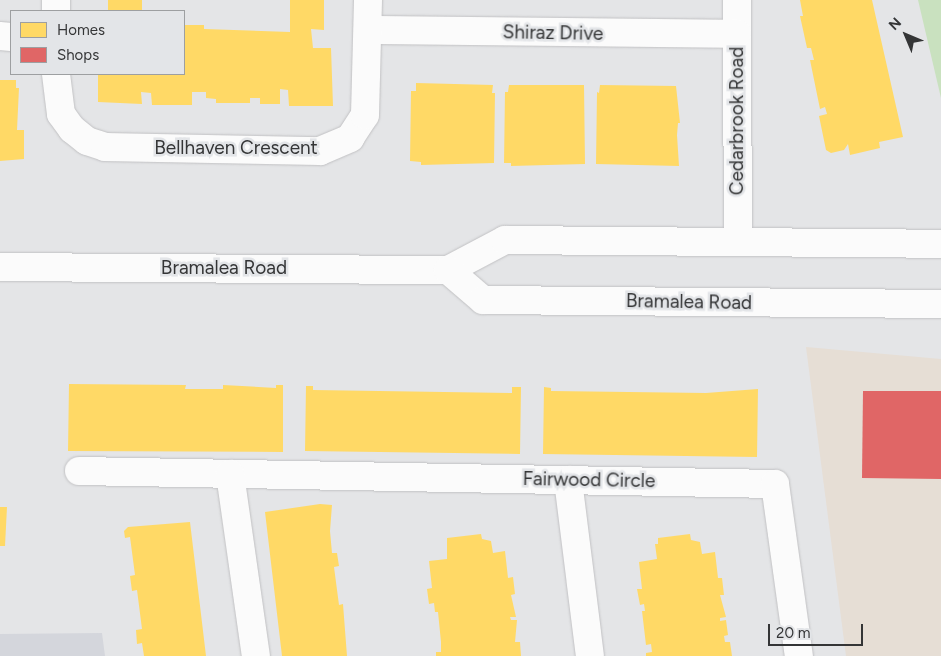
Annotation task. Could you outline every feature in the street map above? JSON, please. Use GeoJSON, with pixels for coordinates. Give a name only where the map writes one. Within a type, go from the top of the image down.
{"type":"FeatureCollection","features":[{"type":"Feature","properties":{"kind":"street","name":"Bellhaven Crescent"},"geometry":{"type":"LineString","coordinates":[[56,75],[56,95],[61,114],[79,135],[105,147],[320,151],[337,146],[350,138],[365,115],[368,0]]}},
{"type":"Feature","properties":{"kind":"street","name":"Cedarbrook Road"},"geometry":{"type":"LineString","coordinates":[[737,0],[738,242]]}},
{"type":"Feature","properties":{"kind":"street","name":"Shiraz Drive"},"geometry":{"type":"LineString","coordinates":[[368,30],[737,34]]}},
{"type":"Feature","properties":{"kind":"street","name":"Bramalea Road"},"geometry":{"type":"LineString","coordinates":[[0,267],[448,270],[505,240],[941,244]]}},
{"type":"Feature","properties":{"kind":"street","name":"Bramalea Road"},"geometry":{"type":"LineString","coordinates":[[448,270],[483,300],[941,304]]}},
{"type":"Feature","properties":{"kind":"street","name":"Fairwood Circle"},"geometry":{"type":"LineString","coordinates":[[79,471],[775,484],[799,656]]}},
{"type":"Feature","properties":{"kind":"street"},"geometry":{"type":"LineString","coordinates":[[230,474],[256,656]]}},
{"type":"Feature","properties":{"kind":"street"},"geometry":{"type":"LineString","coordinates":[[568,480],[590,656]]}},
{"type":"Feature","properties":{"kind":"shaded area"},"geometry":{"type":"Polygon","coordinates":[[[806,347],[941,359],[941,656],[846,656],[806,347]]]}},
{"type":"Feature","properties":{"kind":"shaded area"},"geometry":{"type":"Polygon","coordinates":[[[102,633],[105,656],[0,656],[0,634],[102,633]]]}},
{"type":"Feature","properties":{"kind":"green space"},"geometry":{"type":"Polygon","coordinates":[[[918,0],[941,0],[941,98],[918,0]]]}},
{"type":"Feature","properties":{"kind":"building: Homes"},"geometry":{"type":"Polygon","coordinates":[[[108,0],[142,0],[142,10],[108,10],[108,0]]]}},
{"type":"Feature","properties":{"kind":"building: Homes"},"geometry":{"type":"Polygon","coordinates":[[[290,0],[324,0],[324,30],[311,29],[313,48],[331,48],[333,106],[289,106],[288,90],[280,89],[280,104],[260,104],[260,98],[250,98],[250,103],[216,103],[216,99],[206,98],[206,92],[192,92],[192,105],[152,105],[151,93],[141,92],[142,104],[98,102],[98,75],[185,75],[185,25],[204,25],[204,29],[290,32],[290,0]]]}},
{"type":"Feature","properties":{"kind":"building: Homes"},"geometry":{"type":"Polygon","coordinates":[[[800,0],[872,0],[903,137],[879,142],[880,148],[850,155],[848,144],[844,150],[831,153],[826,150],[819,116],[827,114],[825,107],[820,109],[810,60],[814,60],[811,48],[807,48],[800,16],[803,16],[800,0]]]}},
{"type":"Feature","properties":{"kind":"building: Homes"},"geometry":{"type":"Polygon","coordinates":[[[0,80],[16,80],[16,88],[19,88],[17,130],[24,130],[24,159],[0,161],[0,80]]]}},
{"type":"Feature","properties":{"kind":"building: Homes"},"geometry":{"type":"Polygon","coordinates":[[[416,83],[493,85],[492,93],[495,93],[494,163],[421,165],[421,162],[410,161],[411,91],[416,91],[416,83]]]}},
{"type":"Feature","properties":{"kind":"building: Homes"},"geometry":{"type":"Polygon","coordinates":[[[509,85],[584,85],[585,164],[511,166],[511,163],[504,163],[505,92],[508,92],[509,85]]]}},
{"type":"Feature","properties":{"kind":"building: Homes"},"geometry":{"type":"Polygon","coordinates":[[[600,85],[676,86],[680,123],[678,123],[677,135],[679,166],[596,164],[597,92],[599,93],[600,85]]]}},
{"type":"Feature","properties":{"kind":"building: Homes"},"geometry":{"type":"Polygon","coordinates":[[[69,384],[186,385],[185,389],[223,389],[223,385],[276,388],[276,385],[283,385],[283,452],[68,451],[69,384]]]}},
{"type":"Feature","properties":{"kind":"building: Homes"},"geometry":{"type":"Polygon","coordinates":[[[306,386],[313,386],[313,390],[512,393],[512,387],[521,387],[520,454],[305,451],[306,386]]]}},
{"type":"Feature","properties":{"kind":"building: Homes"},"geometry":{"type":"Polygon","coordinates":[[[544,387],[551,388],[551,391],[706,393],[758,389],[757,457],[543,454],[544,387]]]}},
{"type":"Feature","properties":{"kind":"building: Homes"},"geometry":{"type":"Polygon","coordinates":[[[320,504],[332,505],[330,531],[332,553],[337,553],[339,566],[334,567],[339,605],[343,604],[347,656],[282,656],[265,512],[320,504]]]}},
{"type":"Feature","properties":{"kind":"building: Homes"},"geometry":{"type":"Polygon","coordinates":[[[0,507],[7,507],[5,546],[0,546],[0,507]]]}},
{"type":"Feature","properties":{"kind":"building: Homes"},"geometry":{"type":"Polygon","coordinates":[[[190,522],[206,656],[144,656],[142,643],[137,644],[136,630],[142,629],[137,590],[132,591],[130,576],[135,575],[130,537],[125,538],[124,531],[128,527],[190,522]]]}},
{"type":"Feature","properties":{"kind":"building: Homes"},"geometry":{"type":"Polygon","coordinates":[[[481,534],[482,539],[491,541],[493,553],[505,551],[508,578],[513,577],[515,594],[511,595],[516,617],[510,617],[511,620],[517,620],[515,642],[520,642],[521,656],[436,656],[436,652],[441,652],[441,642],[438,612],[435,612],[434,603],[429,604],[427,589],[432,588],[429,561],[447,559],[447,538],[481,534]]]}},
{"type":"Feature","properties":{"kind":"building: Homes"},"geometry":{"type":"Polygon","coordinates":[[[690,534],[691,540],[700,542],[702,554],[715,552],[718,578],[722,578],[724,595],[720,595],[726,617],[720,618],[720,621],[726,620],[728,635],[724,636],[725,642],[730,642],[732,656],[646,656],[646,653],[652,652],[651,644],[646,645],[642,611],[645,611],[644,604],[640,605],[637,589],[642,589],[639,562],[657,559],[655,544],[658,544],[658,538],[690,534]]]}},
{"type":"Feature","properties":{"kind":"building: Shops"},"geometry":{"type":"Polygon","coordinates":[[[863,391],[941,391],[941,479],[862,478],[863,391]]]}}]}
